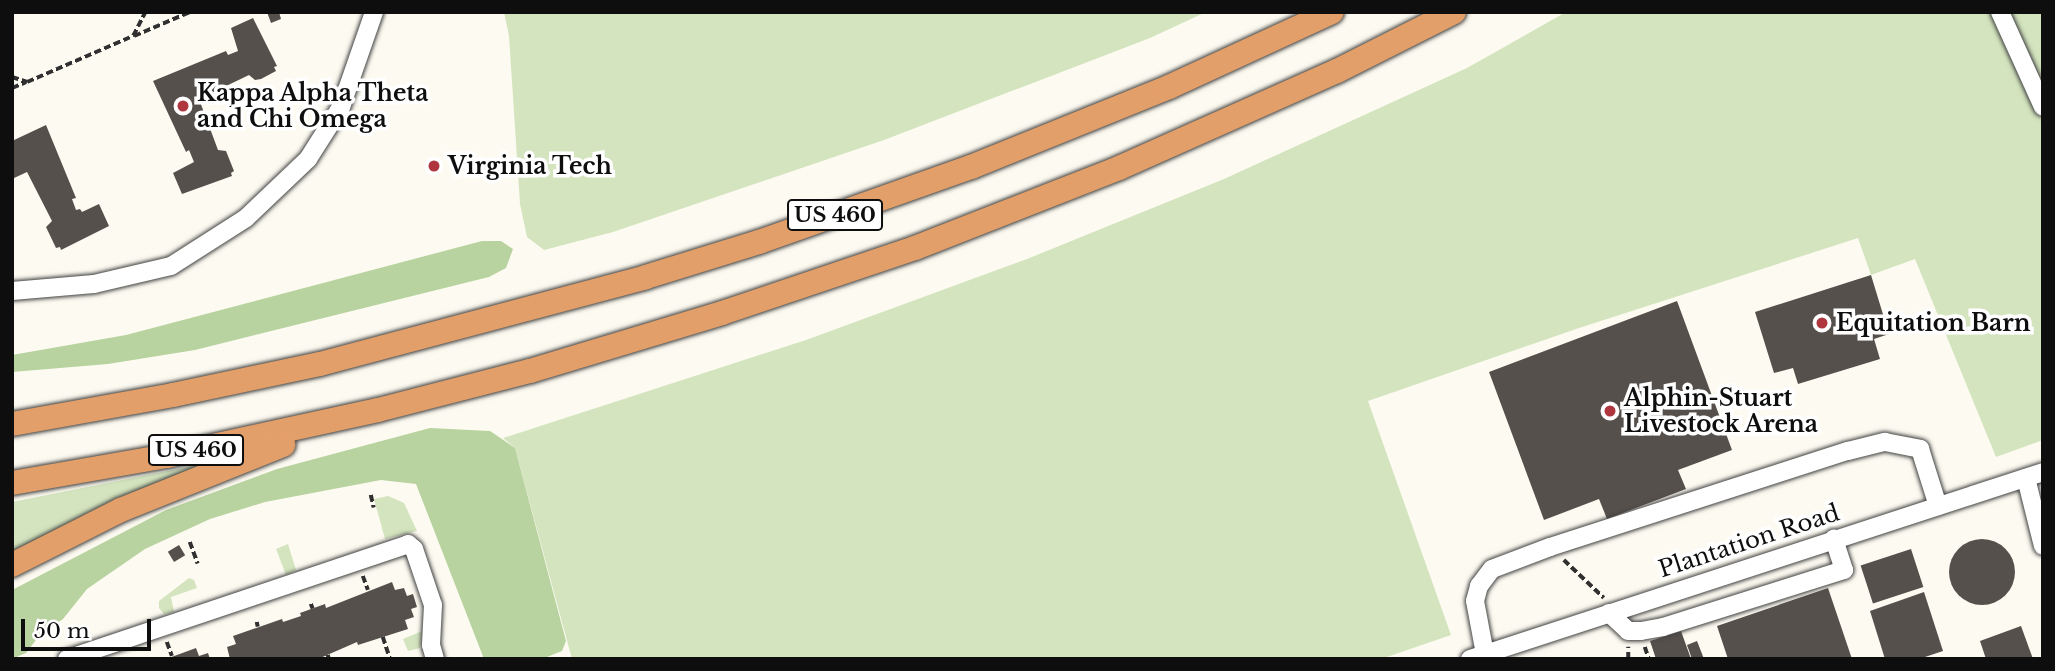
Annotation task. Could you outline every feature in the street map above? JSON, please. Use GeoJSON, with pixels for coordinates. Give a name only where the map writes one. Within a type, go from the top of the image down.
{"type":"FeatureCollection","features":[{"type":"Feature","properties":{"kind":"highway","name":"US 460"},"geometry":{"type":"LineString","coordinates":[[12,424],[173,395],[320,364],[577,298],[684,265],[921,186],[1045,138],[1169,87],[1332,12]]}},
{"type":"Feature","properties":{"kind":"highway","name":"US 460"},"geometry":{"type":"LineString","coordinates":[[12,483],[207,448],[378,410],[626,343],[915,248],[1175,144],[1337,71],[1454,12]]}},
{"type":"Feature","properties":{"kind":"highway"},"geometry":{"type":"LineString","coordinates":[[12,565],[133,505],[232,464],[378,410]]}},
{"type":"Feature","properties":{"kind":"street"},"geometry":{"type":"LineString","coordinates":[[12,291],[94,285],[171,266],[246,218],[308,159],[341,107],[374,12]]}},
{"type":"Feature","properties":{"kind":"street"},"geometry":{"type":"LineString","coordinates":[[2000,12],[2043,107]]}},
{"type":"Feature","properties":{"kind":"street"},"geometry":{"type":"LineString","coordinates":[[1478,656],[1475,601],[1479,586],[1492,569],[1550,547],[1848,451],[1885,442],[1920,449],[1938,506]]}},
{"type":"Feature","properties":{"kind":"street"},"geometry":{"type":"LineString","coordinates":[[2034,475],[2043,546]]}},
{"type":"Feature","properties":{"kind":"street","name":"Plantation Road"},"geometry":{"type":"LineString","coordinates":[[1478,656],[1609,607],[2034,475]]}},
{"type":"Feature","properties":{"kind":"street"},"geometry":{"type":"LineString","coordinates":[[1609,607],[1628,631],[1641,631],[1844,570],[1834,539]]}},
{"type":"Feature","properties":{"kind":"street"},"geometry":{"type":"LineString","coordinates":[[67,659],[405,544],[414,549],[433,605],[430,657]]}},
{"type":"Feature","properties":{"kind":"path"},"geometry":{"type":"LineString","coordinates":[[133,36],[145,12]]}},
{"type":"Feature","properties":{"kind":"path"},"geometry":{"type":"LineString","coordinates":[[12,88],[190,12]]}},
{"type":"Feature","properties":{"kind":"path"},"geometry":{"type":"LineString","coordinates":[[12,76],[27,82]]}},
{"type":"Feature","properties":{"kind":"path"},"geometry":{"type":"LineString","coordinates":[[371,495],[374,508]]}},
{"type":"Feature","properties":{"kind":"path"},"geometry":{"type":"LineString","coordinates":[[190,542],[198,564]]}},
{"type":"Feature","properties":{"kind":"path"},"geometry":{"type":"LineString","coordinates":[[1550,547],[1609,607]]}},
{"type":"Feature","properties":{"kind":"path"},"geometry":{"type":"LineString","coordinates":[[365,583],[368,590]]}},
{"type":"Feature","properties":{"kind":"path"},"geometry":{"type":"LineString","coordinates":[[383,637],[390,659]]}},
{"type":"Feature","properties":{"kind":"path"},"geometry":{"type":"LineString","coordinates":[[169,649],[172,656]]}},
{"type":"Feature","properties":{"kind":"green space"},"geometry":{"type":"Polygon","coordinates":[[[504,12],[1206,12],[1150,38],[884,140],[613,232],[544,250],[527,237],[520,204],[509,36],[504,12]]]}},
{"type":"Feature","properties":{"kind":"green space"},"geometry":{"type":"Polygon","coordinates":[[[1566,12],[2043,12],[2043,440],[1996,457],[1915,259],[1871,275],[1858,238],[1582,327],[1368,401],[1451,635],[1381,659],[572,659],[515,448],[503,438],[806,340],[1027,259],[1224,179],[1467,68],[1566,12]]]}},
{"type":"Feature","properties":{"kind":"green space"},"geometry":{"type":"Polygon","coordinates":[[[482,241],[501,241],[513,249],[506,268],[489,277],[195,350],[108,364],[12,372],[12,355],[126,335],[482,241]]]}},
{"type":"Feature","properties":{"kind":"green space"},"geometry":{"type":"Polygon","coordinates":[[[430,428],[490,431],[515,448],[566,641],[562,651],[542,659],[484,659],[416,484],[381,480],[265,502],[210,519],[145,549],[87,589],[63,619],[39,636],[26,653],[12,659],[12,590],[166,510],[277,469],[430,428]]]}},
{"type":"Feature","properties":{"kind":"green space"},"geometry":{"type":"Polygon","coordinates":[[[218,461],[12,553],[12,502],[218,461]]]}},
{"type":"Feature","properties":{"kind":"green space"},"geometry":{"type":"Polygon","coordinates":[[[388,496],[404,503],[417,531],[385,539],[374,499],[388,496]]]}},
{"type":"Feature","properties":{"kind":"green space"},"geometry":{"type":"Polygon","coordinates":[[[288,544],[296,570],[286,575],[276,549],[288,544]]]}},
{"type":"Feature","properties":{"kind":"green space"},"geometry":{"type":"Polygon","coordinates":[[[189,578],[194,580],[197,588],[171,597],[174,612],[164,614],[159,608],[159,601],[189,578]]]}},
{"type":"Feature","properties":{"kind":"green space"},"geometry":{"type":"Polygon","coordinates":[[[422,631],[420,648],[408,651],[403,639],[422,631]]]}},
{"type":"Feature","properties":{"kind":"building"},"geometry":{"type":"Polygon","coordinates":[[[267,12],[279,12],[281,19],[271,23],[267,12]]]}},
{"type":"Feature","properties":{"kind":"building","name":"Kappa Alpha Theta and Chi Omega"},"geometry":{"type":"Polygon","coordinates":[[[253,18],[277,66],[274,67],[276,71],[255,80],[249,75],[199,99],[218,150],[226,151],[234,171],[232,176],[182,194],[173,173],[194,162],[189,150],[186,152],[153,81],[226,51],[228,55],[238,51],[231,28],[253,18]]]}},
{"type":"Feature","properties":{"kind":"building"},"geometry":{"type":"Polygon","coordinates":[[[46,125],[76,198],[72,199],[76,210],[80,209],[82,212],[99,204],[109,226],[61,250],[60,247],[56,248],[46,227],[52,221],[27,172],[12,179],[12,141],[46,125]]]}},
{"type":"Feature","properties":{"kind":"building","name":"Equitation Barn"},"geometry":{"type":"Polygon","coordinates":[[[1871,275],[1889,334],[1874,339],[1880,359],[1798,384],[1793,368],[1774,373],[1755,312],[1871,275]]]}},
{"type":"Feature","properties":{"kind":"building","name":"Alphin-Stuart Livestock Arena"},"geometry":{"type":"Polygon","coordinates":[[[1677,301],[1732,450],[1678,470],[1686,489],[1607,519],[1599,499],[1544,520],[1489,372],[1677,301]]]}},
{"type":"Feature","properties":{"kind":"building"},"geometry":{"type":"Polygon","coordinates":[[[1975,539],[1989,539],[2001,544],[2010,553],[2015,572],[2013,585],[2006,596],[1989,605],[1975,605],[1963,600],[1954,591],[1949,579],[1949,565],[1954,553],[1963,544],[1975,539]]]}},
{"type":"Feature","properties":{"kind":"building"},"geometry":{"type":"Polygon","coordinates":[[[179,545],[185,555],[174,562],[168,552],[179,545]]]}},
{"type":"Feature","properties":{"kind":"building"},"geometry":{"type":"Polygon","coordinates":[[[1911,549],[1923,587],[1873,603],[1861,565],[1911,549]]]}},
{"type":"Feature","properties":{"kind":"building"},"geometry":{"type":"Polygon","coordinates":[[[392,582],[395,590],[404,588],[407,596],[413,594],[417,607],[411,609],[414,617],[405,620],[408,629],[358,645],[357,642],[318,659],[230,659],[227,647],[236,644],[233,636],[282,619],[283,622],[301,616],[300,613],[325,604],[326,608],[392,582]]]}},
{"type":"Feature","properties":{"kind":"building"},"geometry":{"type":"Polygon","coordinates":[[[1828,588],[1852,659],[1728,659],[1717,626],[1828,588]]]}},
{"type":"Feature","properties":{"kind":"building"},"geometry":{"type":"Polygon","coordinates":[[[1924,592],[1943,651],[1919,659],[1885,659],[1870,611],[1924,592]]]}},
{"type":"Feature","properties":{"kind":"building"},"geometry":{"type":"Polygon","coordinates":[[[2021,626],[2033,659],[1986,659],[1980,641],[2021,626]]]}},
{"type":"Feature","properties":{"kind":"building"},"geometry":{"type":"Polygon","coordinates":[[[1681,631],[1691,659],[1656,659],[1650,641],[1681,631]]]}},
{"type":"Feature","properties":{"kind":"building"},"geometry":{"type":"Polygon","coordinates":[[[1697,641],[1704,659],[1692,659],[1687,645],[1697,641]]]}},
{"type":"Feature","properties":{"kind":"building"},"geometry":{"type":"Polygon","coordinates":[[[196,648],[199,656],[208,653],[210,659],[166,659],[196,648]]]}},
{"type":"Feature","properties":{"kind":"place","name":"Kappa Alpha Theta and Chi Omega"},"geometry":{"type":"Point","coordinates":[183,106]}},
{"type":"Feature","properties":{"kind":"place","name":"Virginia Tech"},"geometry":{"type":"Point","coordinates":[434,166]}},
{"type":"Feature","properties":{"kind":"place","name":"Equitation Barn"},"geometry":{"type":"Point","coordinates":[1822,323]}},
{"type":"Feature","properties":{"kind":"place","name":"Alphin-Stuart Livestock Arena"},"geometry":{"type":"Point","coordinates":[1610,411]}}]}
